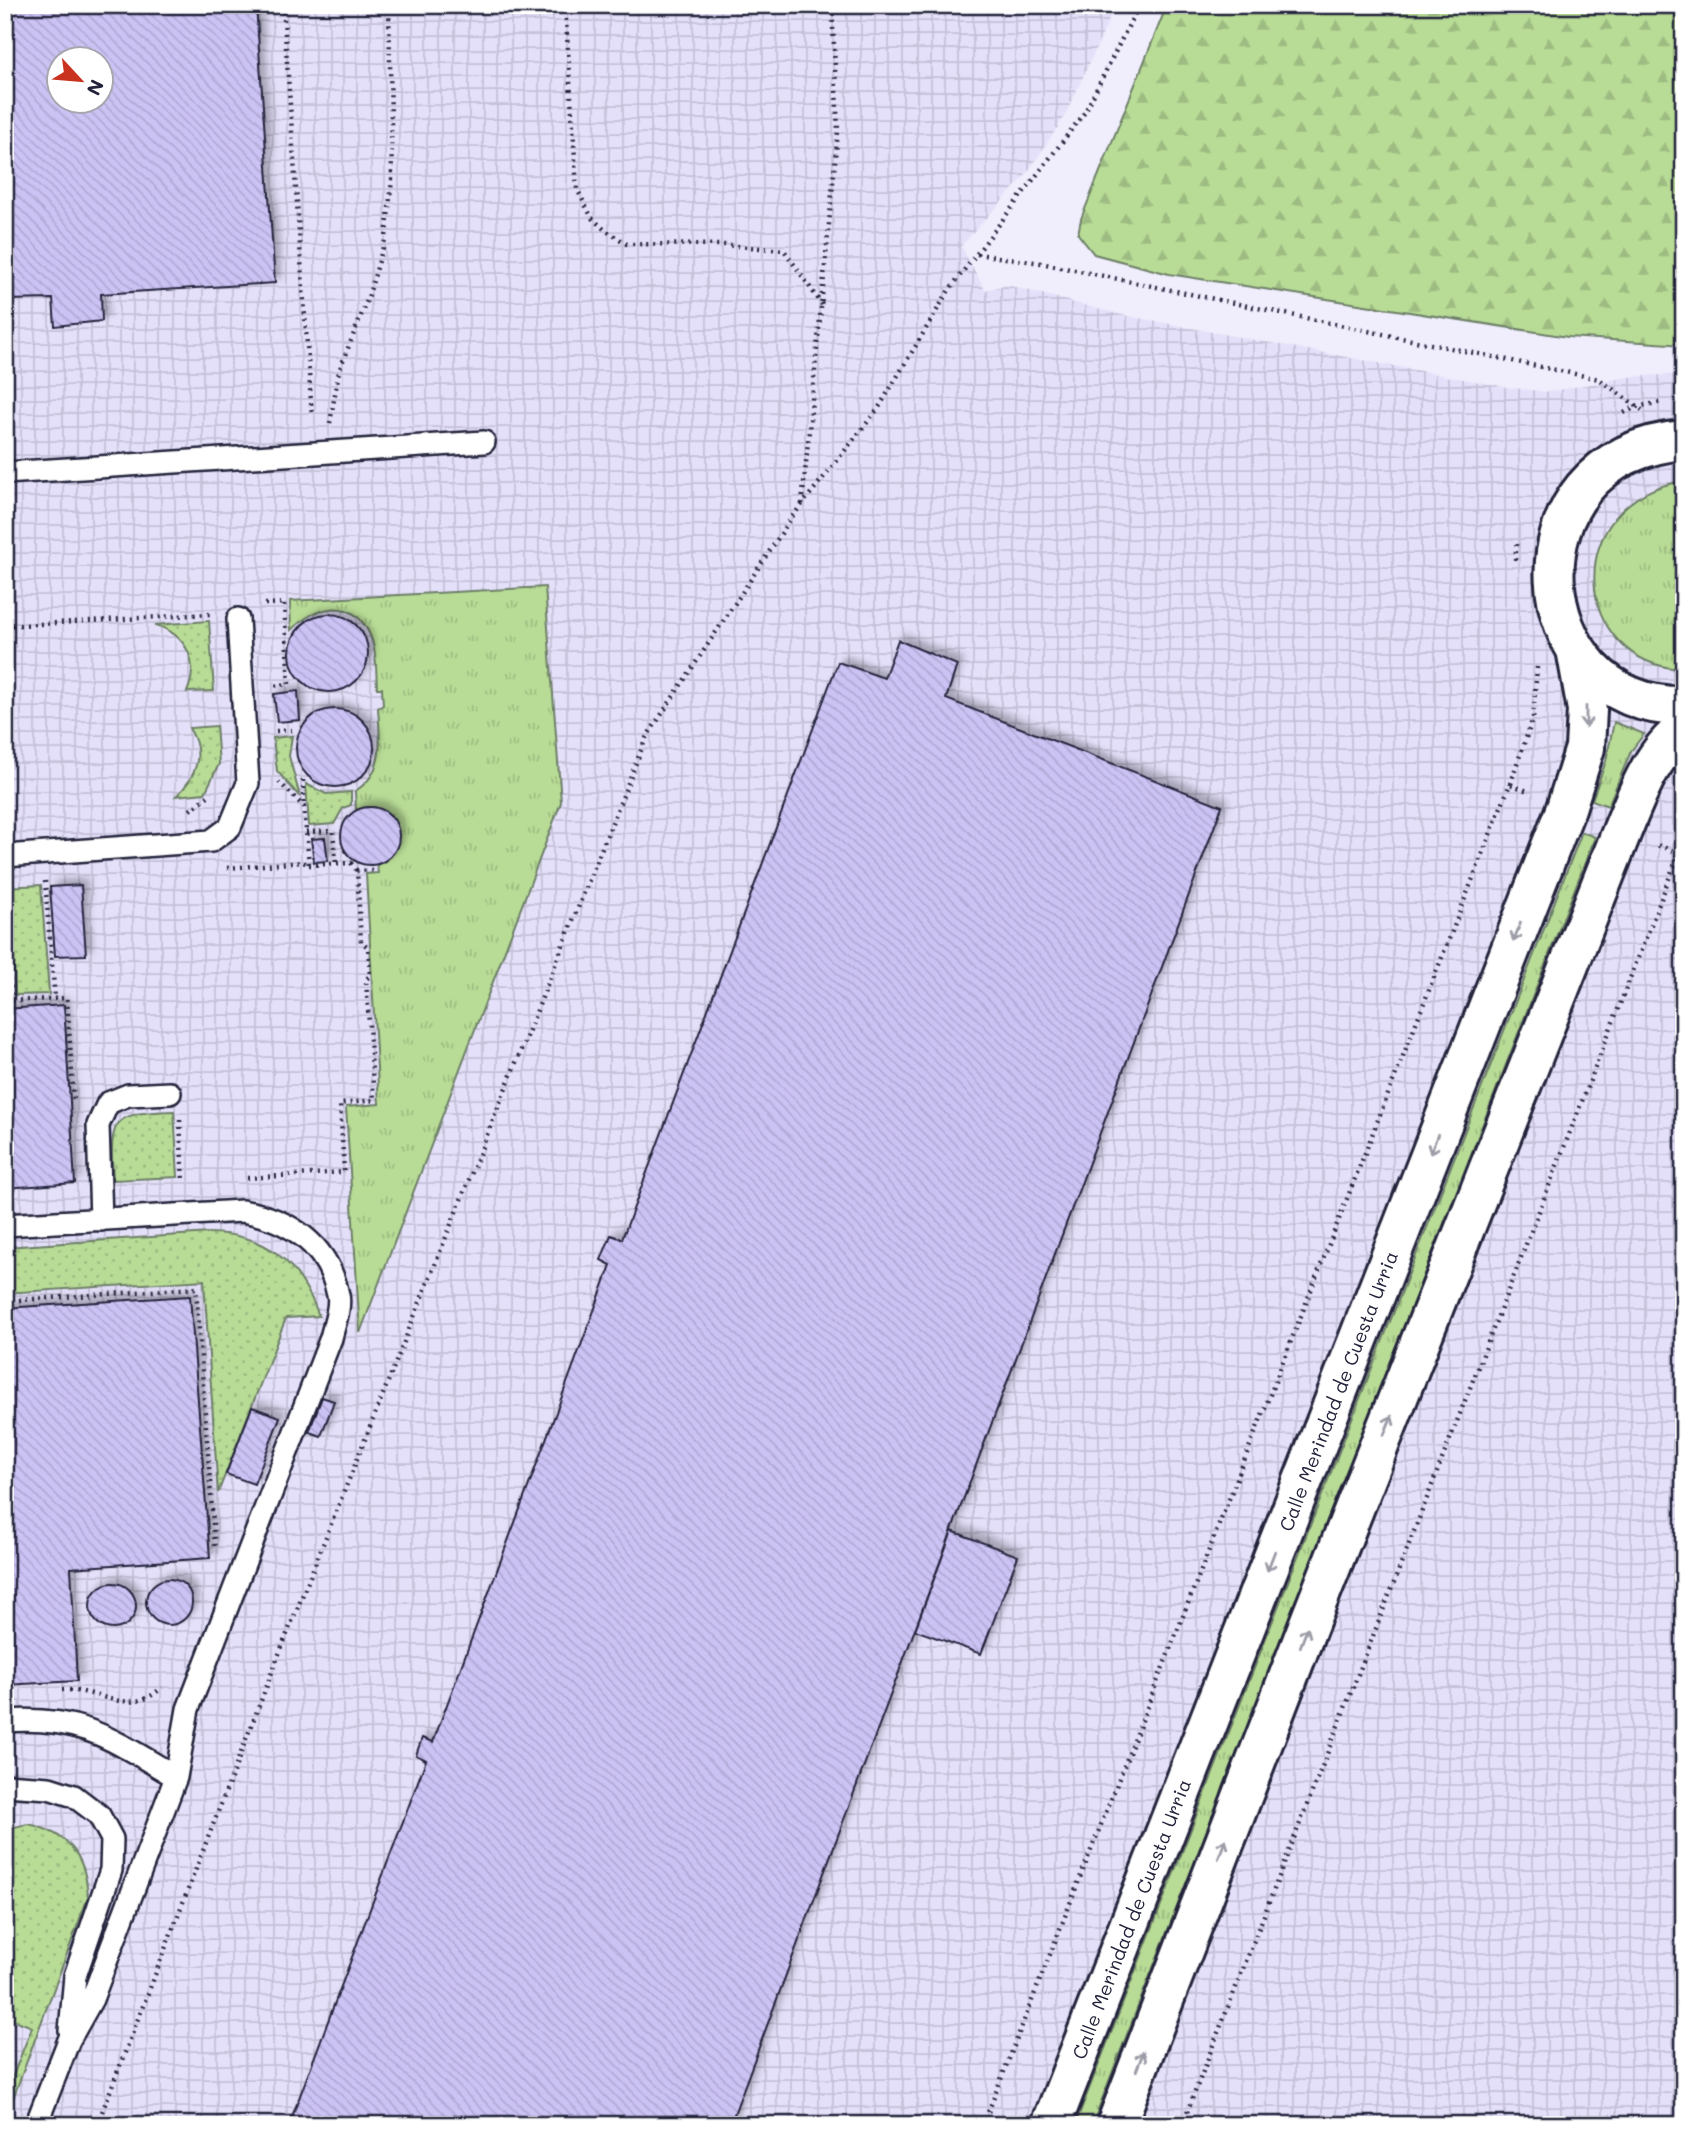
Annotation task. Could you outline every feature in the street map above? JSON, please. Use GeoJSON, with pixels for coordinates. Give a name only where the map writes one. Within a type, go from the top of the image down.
{"type":"FeatureCollection","features":[{"type":"Feature","properties":{"kind":"street"},"geometry":{"type":"LineString","coordinates":[[1684,440],[1657,442],[1623,456],[1592,478],[1570,508],[1556,542],[1553,580],[1560,616],[1576,649],[1609,683],[1651,702],[1684,706]]}},
{"type":"Feature","properties":{"kind":"street","name":"Calle Merindad de Cuesta Urria"},"geometry":{"type":"LineString","coordinates":[[1051,2125],[1566,808],[1585,748],[1587,710],[1576,649]]}},
{"type":"Feature","properties":{"kind":"street"},"geometry":{"type":"LineString","coordinates":[[1116,2125],[1311,1618],[1622,831],[1645,777],[1673,737],[1684,729]]}},
{"type":"Feature","properties":{"kind":"lane"},"geometry":{"type":"LineString","coordinates":[[5,473],[484,442]]}},
{"type":"Feature","properties":{"kind":"lane"},"geometry":{"type":"LineString","coordinates":[[5,856],[211,841],[230,827],[248,783],[237,619]]}},
{"type":"Feature","properties":{"kind":"lane"},"geometry":{"type":"LineString","coordinates":[[101,1220],[98,1125],[108,1104],[128,1095],[170,1093]]}},
{"type":"Feature","properties":{"kind":"lane"},"geometry":{"type":"LineString","coordinates":[[5,1225],[242,1211],[271,1216],[301,1232],[324,1257],[339,1297],[331,1338],[188,1709],[176,1777],[92,2000],[69,2040],[36,2125]]}},
{"type":"Feature","properties":{"kind":"lane"},"geometry":{"type":"LineString","coordinates":[[5,1721],[54,1720],[79,1725],[176,1777]]}},
{"type":"Feature","properties":{"kind":"lane"},"geometry":{"type":"LineString","coordinates":[[5,1785],[49,1788],[74,1796],[99,1815],[112,1839],[111,1870],[75,1976],[69,2040]]}},
{"type":"Feature","properties":{"kind":"path"},"geometry":{"type":"LineString","coordinates":[[283,5],[312,416]]}},
{"type":"Feature","properties":{"kind":"path"},"geometry":{"type":"LineString","coordinates":[[325,452],[339,372],[368,298],[386,237],[392,179],[390,5]]}},
{"type":"Feature","properties":{"kind":"path"},"geometry":{"type":"LineString","coordinates":[[565,5],[577,189],[592,218],[627,244],[724,245],[783,250],[823,306]]}},
{"type":"Feature","properties":{"kind":"path"},"geometry":{"type":"LineString","coordinates":[[802,505],[838,131],[832,5]]}},
{"type":"Feature","properties":{"kind":"path"},"geometry":{"type":"LineString","coordinates":[[97,2125],[281,1649],[646,738],[750,577],[802,505],[878,409],[949,290],[1085,112],[1139,5]]}},
{"type":"Feature","properties":{"kind":"path"},"geometry":{"type":"LineString","coordinates":[[976,254],[1041,263],[1600,379],[1648,414]]}},
{"type":"Feature","properties":{"kind":"path"},"geometry":{"type":"LineString","coordinates":[[5,626],[211,614],[212,628]]}},
{"type":"Feature","properties":{"kind":"path"},"geometry":{"type":"LineString","coordinates":[[267,731],[293,730]]}},
{"type":"Feature","properties":{"kind":"path"},"geometry":{"type":"LineString","coordinates":[[303,780],[304,807]]}},
{"type":"Feature","properties":{"kind":"path"},"geometry":{"type":"LineString","coordinates":[[187,812],[203,802],[215,785]]}},
{"type":"Feature","properties":{"kind":"path"},"geometry":{"type":"LineString","coordinates":[[306,832],[333,831],[336,864]]}},
{"type":"Feature","properties":{"kind":"path"},"geometry":{"type":"LineString","coordinates":[[1679,853],[1684,843]]}},
{"type":"Feature","properties":{"kind":"path"},"geometry":{"type":"LineString","coordinates":[[236,1179],[344,1172],[341,1104],[374,1100],[366,979],[370,975],[368,947],[361,942],[357,871],[351,863],[309,865]]}},
{"type":"Feature","properties":{"kind":"path"},"geometry":{"type":"LineString","coordinates":[[357,871],[373,870]]}},
{"type":"Feature","properties":{"kind":"path"},"geometry":{"type":"LineString","coordinates":[[45,878],[55,999]]}},
{"type":"Feature","properties":{"kind":"path"},"geometry":{"type":"LineString","coordinates":[[5,937],[12,1001]]}},
{"type":"Feature","properties":{"kind":"path"},"geometry":{"type":"LineString","coordinates":[[5,1002],[67,999],[74,1107]]}},
{"type":"Feature","properties":{"kind":"path"},"geometry":{"type":"LineString","coordinates":[[180,1114],[183,1182]]}},
{"type":"Feature","properties":{"kind":"path"},"geometry":{"type":"LineString","coordinates":[[171,1183],[197,1181]]}},
{"type":"Feature","properties":{"kind":"path"},"geometry":{"type":"LineString","coordinates":[[5,1301],[196,1288],[216,1559]]}},
{"type":"Feature","properties":{"kind":"path"},"geometry":{"type":"LineString","coordinates":[[53,1691],[77,1689],[109,1700],[134,1703],[154,1695],[168,1681]]}},
{"type":"Feature","properties":{"kind":"shaded area"},"geometry":{"type":"Polygon","coordinates":[[[5,5],[1116,5],[1065,116],[1025,176],[961,246],[985,290],[1007,285],[1122,315],[1506,387],[1547,392],[1629,377],[1684,374],[1684,2125],[5,2125],[5,5]]]}},
{"type":"Feature","properties":{"kind":"green space"},"geometry":{"type":"Polygon","coordinates":[[[1167,5],[1684,5],[1684,345],[1568,337],[1169,274],[1094,254],[1078,234],[1081,219],[1167,5]]]}},
{"type":"Feature","properties":{"kind":"green space"},"geometry":{"type":"Polygon","coordinates":[[[1684,481],[1684,669],[1646,661],[1618,640],[1601,613],[1594,580],[1599,547],[1616,517],[1644,494],[1684,481]]]}},
{"type":"Feature","properties":{"kind":"green space"},"geometry":{"type":"Polygon","coordinates":[[[545,587],[561,802],[360,1333],[346,1107],[379,1104],[366,874],[378,873],[377,865],[389,856],[396,846],[398,835],[396,824],[382,809],[370,807],[356,810],[355,791],[372,775],[379,754],[378,708],[383,705],[382,688],[377,688],[372,639],[361,621],[353,613],[343,609],[311,615],[291,630],[290,601],[545,587]]]}},
{"type":"Feature","properties":{"kind":"green space"},"geometry":{"type":"Polygon","coordinates":[[[209,621],[214,691],[187,692],[192,670],[188,651],[175,635],[155,625],[209,621]]]}},
{"type":"Feature","properties":{"kind":"green space"},"geometry":{"type":"Polygon","coordinates":[[[1614,722],[1644,734],[1631,751],[1608,806],[1592,800],[1606,761],[1614,722]]]}},
{"type":"Feature","properties":{"kind":"green space"},"geometry":{"type":"Polygon","coordinates":[[[216,726],[219,764],[205,793],[176,796],[194,773],[196,764],[197,746],[189,728],[216,726]]]}},
{"type":"Feature","properties":{"kind":"green space"},"geometry":{"type":"Polygon","coordinates":[[[292,736],[289,756],[300,797],[277,771],[273,738],[292,736]]]}},
{"type":"Feature","properties":{"kind":"green space"},"geometry":{"type":"Polygon","coordinates":[[[306,784],[326,794],[351,792],[351,805],[343,808],[334,824],[309,826],[306,784]]]}},
{"type":"Feature","properties":{"kind":"green space"},"geometry":{"type":"Polygon","coordinates":[[[1582,832],[1595,837],[1092,2125],[1075,2125],[1582,832]]]}},
{"type":"Feature","properties":{"kind":"green space"},"geometry":{"type":"Polygon","coordinates":[[[41,885],[49,994],[15,995],[12,933],[5,933],[5,887],[41,885]]]}},
{"type":"Feature","properties":{"kind":"green space"},"geometry":{"type":"Polygon","coordinates":[[[174,1111],[178,1177],[113,1180],[112,1144],[118,1123],[137,1114],[174,1111]]]}},
{"type":"Feature","properties":{"kind":"green space"},"geometry":{"type":"Polygon","coordinates":[[[210,1233],[249,1239],[279,1255],[302,1281],[319,1316],[286,1318],[218,1493],[204,1280],[5,1293],[5,1247],[210,1233]]]}},
{"type":"Feature","properties":{"kind":"green space"},"geometry":{"type":"Polygon","coordinates":[[[28,1824],[54,1833],[73,1848],[84,1870],[88,1897],[5,2120],[5,2096],[32,2027],[5,2016],[5,1829],[28,1824]]]}},
{"type":"Feature","properties":{"kind":"building"},"geometry":{"type":"Polygon","coordinates":[[[5,5],[256,5],[275,283],[101,294],[102,321],[55,326],[53,299],[5,300],[5,5]]]}},
{"type":"Feature","properties":{"kind":"building"},"geometry":{"type":"Polygon","coordinates":[[[329,614],[344,617],[357,625],[365,638],[368,653],[365,668],[357,681],[344,689],[329,692],[314,689],[301,681],[293,668],[290,653],[293,638],[301,625],[314,617],[329,614]]]}},
{"type":"Feature","properties":{"kind":"building"},"geometry":{"type":"Polygon","coordinates":[[[898,640],[957,665],[946,699],[1222,806],[730,2125],[289,2125],[426,1760],[416,1755],[422,1738],[433,1742],[611,1265],[601,1260],[611,1235],[622,1239],[838,662],[884,678],[898,640]]]}},
{"type":"Feature","properties":{"kind":"building"},"geometry":{"type":"Polygon","coordinates":[[[298,691],[300,720],[277,722],[274,694],[298,691]]]}},
{"type":"Feature","properties":{"kind":"building"},"geometry":{"type":"Polygon","coordinates":[[[335,709],[350,712],[363,720],[371,733],[374,748],[371,763],[363,776],[350,784],[335,787],[320,784],[307,776],[299,763],[296,748],[299,733],[307,720],[320,712],[335,709]]]}},
{"type":"Feature","properties":{"kind":"building"},"geometry":{"type":"Polygon","coordinates":[[[364,807],[376,807],[391,815],[399,830],[399,842],[391,857],[376,865],[364,865],[349,857],[341,842],[341,830],[349,815],[364,807]]]}},
{"type":"Feature","properties":{"kind":"building"},"geometry":{"type":"Polygon","coordinates":[[[325,838],[328,861],[314,862],[311,839],[325,838]]]}},
{"type":"Feature","properties":{"kind":"building"},"geometry":{"type":"Polygon","coordinates":[[[81,885],[86,955],[55,956],[50,887],[81,885]]]}},
{"type":"Feature","properties":{"kind":"building"},"geometry":{"type":"Polygon","coordinates":[[[64,1005],[75,1183],[5,1188],[5,1009],[64,1005]]]}},
{"type":"Feature","properties":{"kind":"building"},"geometry":{"type":"Polygon","coordinates":[[[190,1296],[210,1558],[71,1568],[77,1681],[5,1685],[5,1308],[190,1296]]]}},
{"type":"Feature","properties":{"kind":"building"},"geometry":{"type":"Polygon","coordinates":[[[322,1397],[334,1401],[321,1436],[309,1432],[322,1397]]]}},
{"type":"Feature","properties":{"kind":"building"},"geometry":{"type":"Polygon","coordinates":[[[252,1407],[280,1417],[254,1484],[226,1474],[252,1407]]]}},
{"type":"Feature","properties":{"kind":"building"},"geometry":{"type":"Polygon","coordinates":[[[952,1531],[1018,1556],[981,1654],[915,1630],[952,1531]]]}},
{"type":"Feature","properties":{"kind":"building"},"geometry":{"type":"Polygon","coordinates":[[[169,1579],[185,1586],[192,1602],[185,1618],[169,1625],[153,1618],[146,1602],[153,1586],[169,1579]]]}},
{"type":"Feature","properties":{"kind":"building"},"geometry":{"type":"Polygon","coordinates":[[[113,1583],[129,1590],[136,1606],[129,1622],[113,1629],[97,1622],[90,1606],[97,1590],[113,1583]]]}}]}
